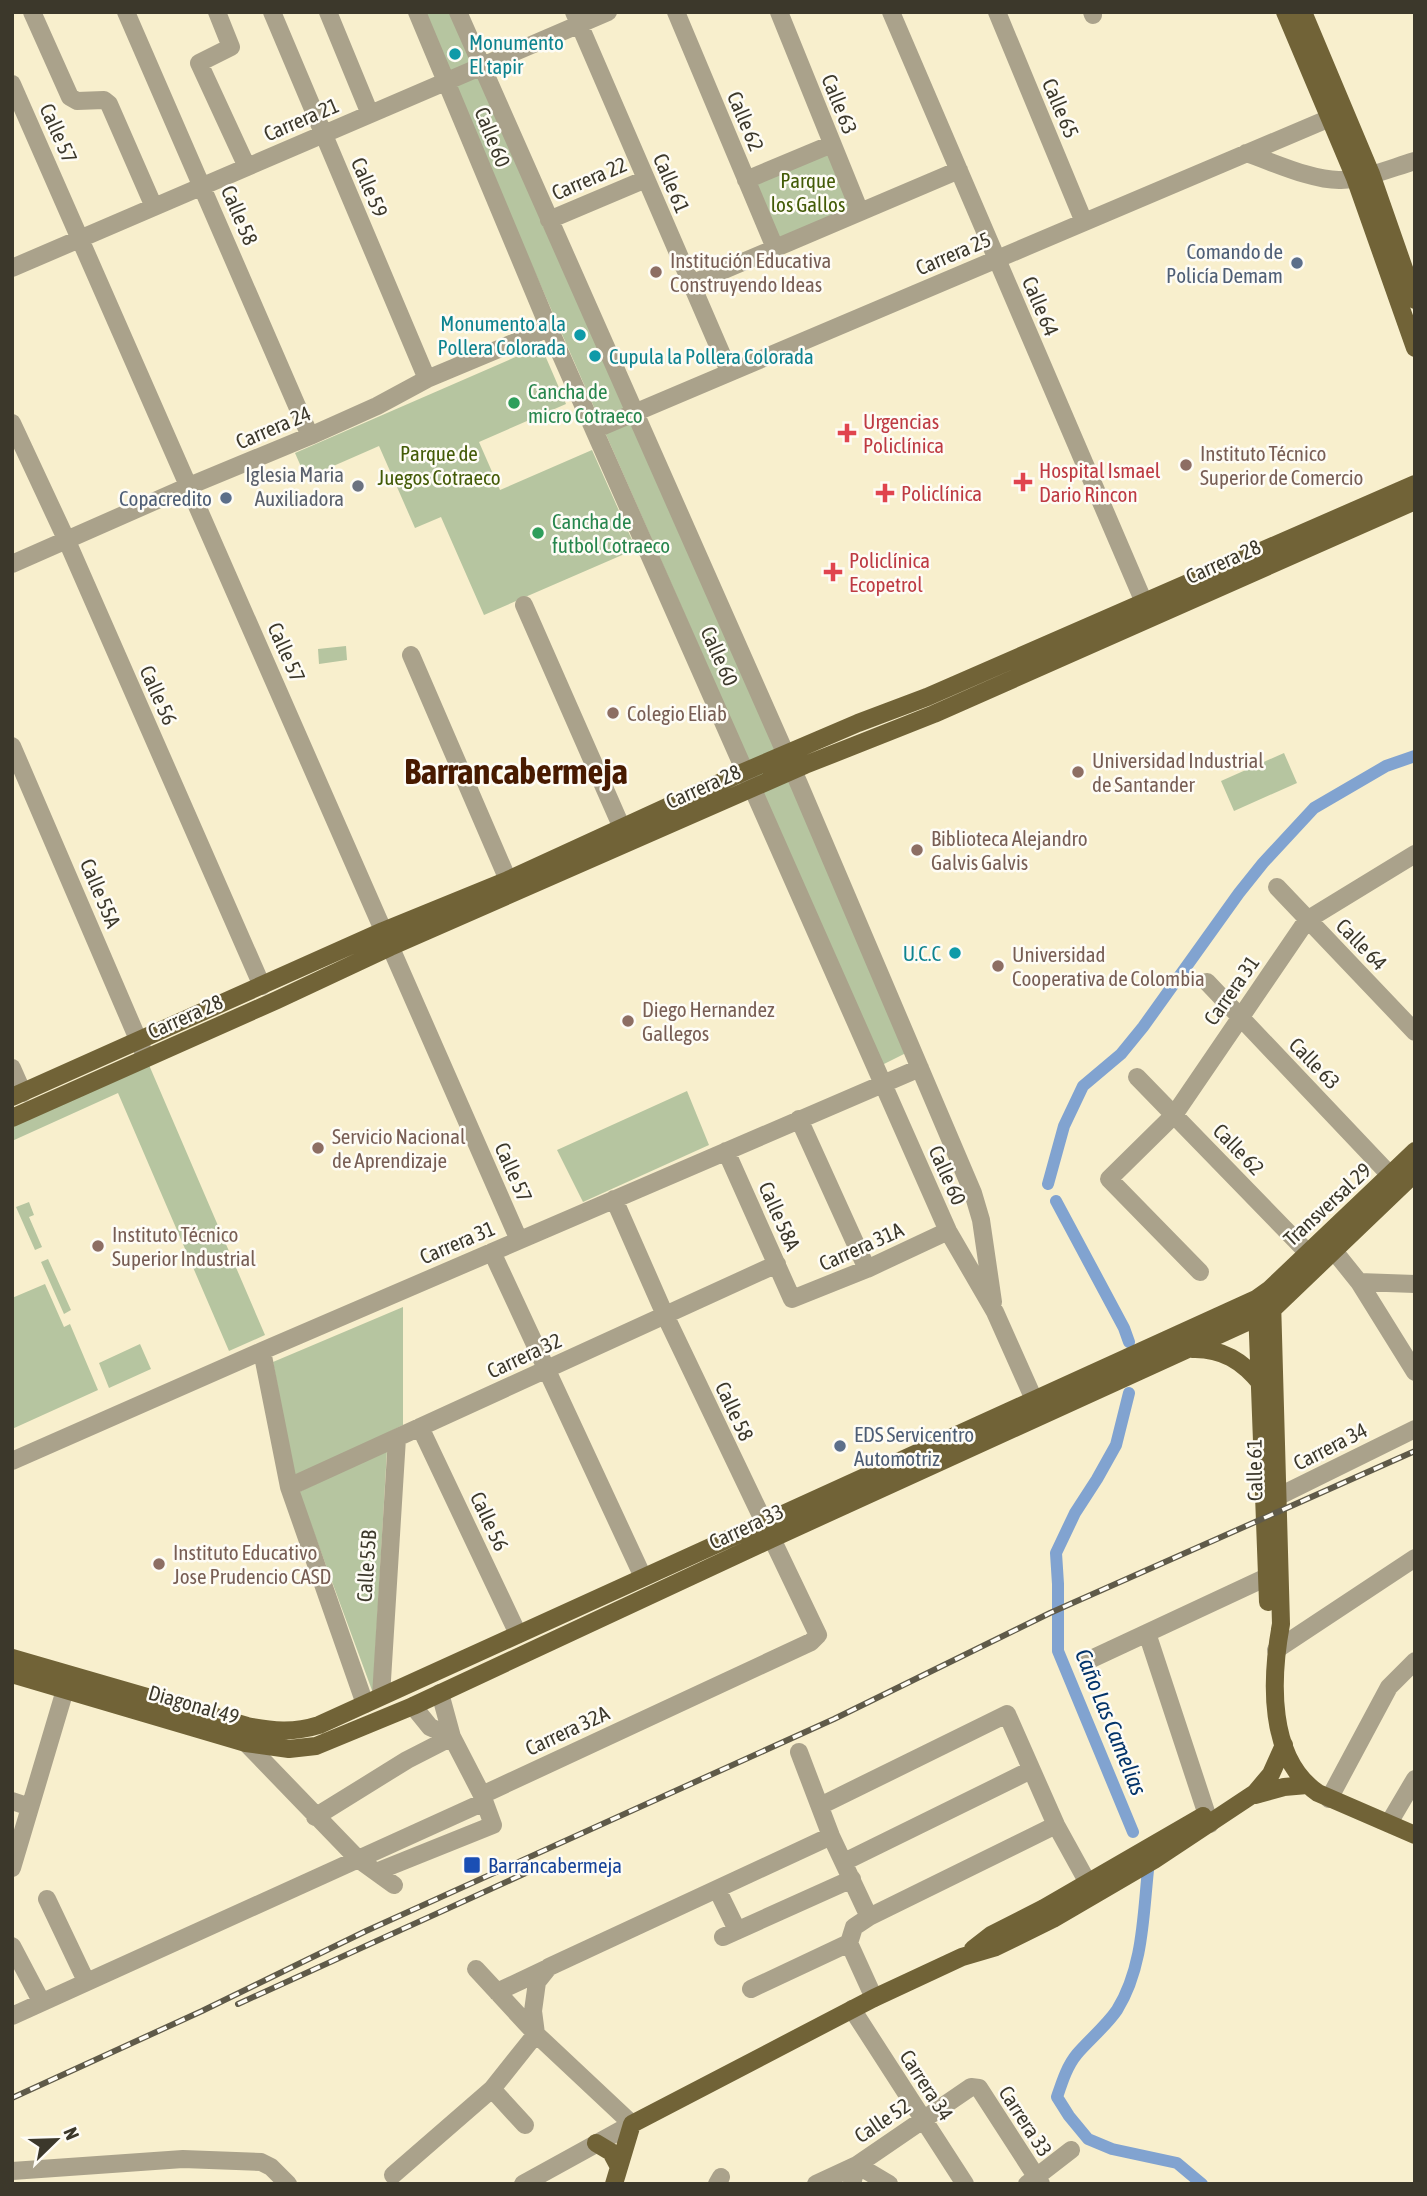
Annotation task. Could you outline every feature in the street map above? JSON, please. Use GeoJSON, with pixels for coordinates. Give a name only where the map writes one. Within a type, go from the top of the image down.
{"type":"FeatureCollection","features":[{"type":"Feature","properties":{"kind":"main road"},"geometry":{"type":"LineString","coordinates":[[1285,12],[1330,118],[1363,176],[1415,348]]}},
{"type":"Feature","properties":{"kind":"main road"},"geometry":{"type":"LineString","coordinates":[[1303,12],[1363,176],[1415,300]]}},
{"type":"Feature","properties":{"kind":"main road","name":"Carrera 28"},"geometry":{"type":"LineString","coordinates":[[12,1118],[146,1058],[508,880],[746,771],[790,762],[934,714],[1147,609],[1415,484]]}},
{"type":"Feature","properties":{"kind":"main road","name":"Carrera 28"},"geometry":{"type":"LineString","coordinates":[[1147,609],[1415,501]]}},
{"type":"Feature","properties":{"kind":"main road","name":"Carrera 28"},"geometry":{"type":"LineString","coordinates":[[18,1095],[262,986],[387,939],[754,789],[790,762]]}},
{"type":"Feature","properties":{"kind":"main road","name":"Transversal 29"},"geometry":{"type":"LineString","coordinates":[[1264,1303],[1308,1253],[1415,1152]]}},
{"type":"Feature","properties":{"kind":"main road","name":"Transversal 29"},"geometry":{"type":"LineString","coordinates":[[1264,1303],[1334,1251],[1415,1173]]}},
{"type":"Feature","properties":{"kind":"main road","name":"Carrera 33"},"geometry":{"type":"LineString","coordinates":[[1038,1408],[1188,1349],[1264,1303]]}},
{"type":"Feature","properties":{"kind":"main road","name":"Carrera 33"},"geometry":{"type":"LineString","coordinates":[[246,1743],[289,1749],[316,1746],[414,1706],[767,1531],[1264,1303]]}},
{"type":"Feature","properties":{"kind":"main road","name":"Calle 61"},"geometry":{"type":"LineString","coordinates":[[1264,1303],[1262,1384],[1281,1623],[1276,1650],[1276,1706],[1284,1745],[1294,1769],[1307,1785]]}},
{"type":"Feature","properties":{"kind":"main road","name":"Calle 61"},"geometry":{"type":"LineString","coordinates":[[1264,1303],[1271,1501],[1267,1577],[1269,1624],[1276,1650]]}},
{"type":"Feature","properties":{"kind":"main road"},"geometry":{"type":"LineString","coordinates":[[1188,1349],[1222,1352],[1238,1360],[1262,1384]]}},
{"type":"Feature","properties":{"kind":"main road","name":"Carrera 33"},"geometry":{"type":"LineString","coordinates":[[267,1730],[295,1731],[308,1728],[643,1577],[767,1531]]}},
{"type":"Feature","properties":{"kind":"main road","name":"Diagonal 49"},"geometry":{"type":"LineString","coordinates":[[12,1658],[267,1730]]}},
{"type":"Feature","properties":{"kind":"main road","name":"Diagonal 49"},"geometry":{"type":"LineString","coordinates":[[12,1674],[246,1743]]}},
{"type":"Feature","properties":{"kind":"main road"},"geometry":{"type":"LineString","coordinates":[[405,1685],[406,1695],[414,1706]]}},
{"type":"Feature","properties":{"kind":"main road"},"geometry":{"type":"LineString","coordinates":[[372,1700],[385,1704],[386,1718]]}},
{"type":"Feature","properties":{"kind":"main road"},"geometry":{"type":"LineString","coordinates":[[616,2175],[639,2120],[874,1998],[962,1957],[996,1947],[1053,1919],[1130,1874],[1246,1790],[1259,1776],[1271,1753],[1279,1727]]}},
{"type":"Feature","properties":{"kind":"main road"},"geometry":{"type":"LineString","coordinates":[[1250,1797],[1271,1774],[1284,1745]]}},
{"type":"Feature","properties":{"kind":"main road"},"geometry":{"type":"LineString","coordinates":[[962,1957],[991,1935],[1250,1797],[1273,1789],[1307,1785],[1329,1798],[1415,1835]]}},
{"type":"Feature","properties":{"kind":"main road"},"geometry":{"type":"LineString","coordinates":[[626,2184],[639,2120]]}},
{"type":"Feature","properties":{"kind":"main road"},"geometry":{"type":"LineString","coordinates":[[596,2143],[611,2152],[616,2175]]}},
{"type":"Feature","properties":{"kind":"street"},"geometry":{"type":"LineString","coordinates":[[32,12],[71,97],[77,101],[103,100],[109,104],[154,207]]}},
{"type":"Feature","properties":{"kind":"street","name":"Calle 58"},"geometry":{"type":"LineString","coordinates":[[126,12],[310,436]]}},
{"type":"Feature","properties":{"kind":"street"},"geometry":{"type":"LineString","coordinates":[[217,12],[232,47],[199,63],[247,167]]}},
{"type":"Feature","properties":{"kind":"street","name":"Calle 59"},"geometry":{"type":"LineString","coordinates":[[272,12],[427,379]]}},
{"type":"Feature","properties":{"kind":"street"},"geometry":{"type":"LineString","coordinates":[[328,12],[370,114]]}},
{"type":"Feature","properties":{"kind":"street","name":"Calle 60"},"geometry":{"type":"LineString","coordinates":[[416,12],[549,328],[948,1231],[995,1312],[1038,1408]]}},
{"type":"Feature","properties":{"kind":"street","name":"Calle 60"},"geometry":{"type":"LineString","coordinates":[[458,12],[790,762],[973,1193],[981,1220],[995,1312]]}},
{"type":"Feature","properties":{"kind":"street","name":"Carrera 21"},"geometry":{"type":"LineString","coordinates":[[12,268],[482,66],[576,18],[608,12]]}},
{"type":"Feature","properties":{"kind":"street","name":"Calle 62"},"geometry":{"type":"LineString","coordinates":[[676,12],[775,248]]}},
{"type":"Feature","properties":{"kind":"street","name":"Calle 63"},"geometry":{"type":"LineString","coordinates":[[779,12],[860,212]]}},
{"type":"Feature","properties":{"kind":"street","name":"Calle 64"},"geometry":{"type":"LineString","coordinates":[[891,12],[1147,609]]}},
{"type":"Feature","properties":{"kind":"street","name":"Calle 65"},"geometry":{"type":"LineString","coordinates":[[997,12],[1084,222]]}},
{"type":"Feature","properties":{"kind":"street","name":"Calle 61"},"geometry":{"type":"LineString","coordinates":[[576,18],[729,371]]}},
{"type":"Feature","properties":{"kind":"street","name":"Calle 57"},"geometry":{"type":"LineString","coordinates":[[12,84],[519,1240]]}},
{"type":"Feature","properties":{"kind":"street","name":"Carrera 25"},"geometry":{"type":"LineString","coordinates":[[594,430],[1330,118]]}},
{"type":"Feature","properties":{"kind":"street"},"geometry":{"type":"LineString","coordinates":[[746,180],[832,144]]}},
{"type":"Feature","properties":{"kind":"street"},"geometry":{"type":"LineString","coordinates":[[1246,153],[1323,178],[1339,180],[1415,161]]}},
{"type":"Feature","properties":{"kind":"street"},"geometry":{"type":"LineString","coordinates":[[691,284],[959,170]]}},
{"type":"Feature","properties":{"kind":"street","name":"Carrera 22"},"geometry":{"type":"LineString","coordinates":[[550,220],[646,178]]}},
{"type":"Feature","properties":{"kind":"street","name":"Carrera 24"},"geometry":{"type":"LineString","coordinates":[[12,564],[310,436],[377,406],[427,379],[549,328]]}},
{"type":"Feature","properties":{"kind":"street","name":"Calle 56"},"geometry":{"type":"LineString","coordinates":[[12,423],[67,541],[262,986]]}},
{"type":"Feature","properties":{"kind":"street"},"geometry":{"type":"LineString","coordinates":[[524,605],[622,828]]}},
{"type":"Feature","properties":{"kind":"street"},"geometry":{"type":"LineString","coordinates":[[411,655],[508,880]]}},
{"type":"Feature","properties":{"kind":"street","name":"Calle 55A"},"geometry":{"type":"LineString","coordinates":[[12,746],[146,1058]]}},
{"type":"Feature","properties":{"kind":"street","name":"Carrera 31"},"geometry":{"type":"LineString","coordinates":[[1200,1272],[1109,1179],[1174,1115],[1307,920],[1412,860]]}},
{"type":"Feature","properties":{"kind":"street","name":"Calle 64"},"geometry":{"type":"LineString","coordinates":[[1277,887],[1415,1032]]}},
{"type":"Feature","properties":{"kind":"street","name":"Calle 63"},"geometry":{"type":"LineString","coordinates":[[1207,982],[1390,1175]]}},
{"type":"Feature","properties":{"kind":"street"},"geometry":{"type":"LineString","coordinates":[[12,1068],[18,1095]]}},
{"type":"Feature","properties":{"kind":"street","name":"Carrera 31"},"geometry":{"type":"LineString","coordinates":[[12,1461],[920,1068]]}},
{"type":"Feature","properties":{"kind":"street","name":"Calle 62"},"geometry":{"type":"LineString","coordinates":[[1137,1077],[1308,1253]]}},
{"type":"Feature","properties":{"kind":"street"},"geometry":{"type":"LineString","coordinates":[[799,1119],[867,1269]]}},
{"type":"Feature","properties":{"kind":"street","name":"Calle 58A"},"geometry":{"type":"LineString","coordinates":[[726,1150],[792,1300]]}},
{"type":"Feature","properties":{"kind":"street","name":"Calle 58"},"geometry":{"type":"LineString","coordinates":[[614,1199],[665,1315],[818,1635],[815,1640]]}},
{"type":"Feature","properties":{"kind":"street","name":"Carrera 31A"},"geometry":{"type":"LineString","coordinates":[[792,1300],[948,1231]]}},
{"type":"Feature","properties":{"kind":"street"},"geometry":{"type":"LineString","coordinates":[[1334,1251],[1359,1282],[1415,1372]]}},
{"type":"Feature","properties":{"kind":"street"},"geometry":{"type":"LineString","coordinates":[[492,1252],[643,1577]]}},
{"type":"Feature","properties":{"kind":"street","name":"Carrera 32"},"geometry":{"type":"LineString","coordinates":[[289,1487],[777,1264]]}},
{"type":"Feature","properties":{"kind":"street"},"geometry":{"type":"LineString","coordinates":[[1359,1282],[1415,1284]]}},
{"type":"Feature","properties":{"kind":"street"},"geometry":{"type":"LineString","coordinates":[[262,1351],[289,1487],[372,1700]]}},
{"type":"Feature","properties":{"kind":"street","name":"Calle 56"},"geometry":{"type":"LineString","coordinates":[[420,1427],[518,1634]]}},
{"type":"Feature","properties":{"kind":"street","name":"Carrera 34"},"geometry":{"type":"LineString","coordinates":[[1271,1501],[1415,1429]]}},
{"type":"Feature","properties":{"kind":"street","name":"Calle 55B"},"geometry":{"type":"LineString","coordinates":[[372,1700],[397,1438]]}},
{"type":"Feature","properties":{"kind":"street"},"geometry":{"type":"LineString","coordinates":[[1276,1650],[1415,1558]]}},
{"type":"Feature","properties":{"kind":"street"},"geometry":{"type":"LineString","coordinates":[[1087,1661],[1267,1577]]}},
{"type":"Feature","properties":{"kind":"street"},"geometry":{"type":"LineString","coordinates":[[1147,1633],[1208,1819]]}},
{"type":"Feature","properties":{"kind":"street","name":"Carrera 32A"},"geometry":{"type":"LineString","coordinates":[[12,2016],[358,1859],[815,1640]]}},
{"type":"Feature","properties":{"kind":"street"},"geometry":{"type":"LineString","coordinates":[[1329,1798],[1389,1687],[1415,1661]]}},
{"type":"Feature","properties":{"kind":"street"},"geometry":{"type":"LineString","coordinates":[[12,1868],[65,1690]]}},
{"type":"Feature","properties":{"kind":"street"},"geometry":{"type":"LineString","coordinates":[[376,1872],[493,1825],[483,1798],[452,1737],[440,1693]]}},
{"type":"Feature","properties":{"kind":"street"},"geometry":{"type":"LineString","coordinates":[[414,1706],[430,1727],[452,1737]]}},
{"type":"Feature","properties":{"kind":"street"},"geometry":{"type":"LineString","coordinates":[[820,1806],[1004,1714],[1010,1717],[1056,1825],[1088,1883]]}},
{"type":"Feature","properties":{"kind":"street"},"geometry":{"type":"LineString","coordinates":[[315,1817],[407,1759],[452,1737]]}},
{"type":"Feature","properties":{"kind":"street","name":"Diagonal 49"},"geometry":{"type":"LineString","coordinates":[[246,1743],[358,1859],[394,1885]]}},
{"type":"Feature","properties":{"kind":"street"},"geometry":{"type":"LineString","coordinates":[[799,1752],[831,1836],[869,1917]]}},
{"type":"Feature","properties":{"kind":"street"},"geometry":{"type":"LineString","coordinates":[[717,1889],[730,1934],[1031,1770]]}},
{"type":"Feature","properties":{"kind":"street"},"geometry":{"type":"LineString","coordinates":[[1389,1824],[1415,1779]]}},
{"type":"Feature","properties":{"kind":"street"},"geometry":{"type":"LineString","coordinates":[[12,1801],[30,1807]]}},
{"type":"Feature","properties":{"kind":"street"},"geometry":{"type":"LineString","coordinates":[[874,1998],[849,1943],[854,1927],[869,1917],[1056,1825]]}},
{"type":"Feature","properties":{"kind":"street"},"geometry":{"type":"LineString","coordinates":[[498,1992],[831,1836]]}},
{"type":"Feature","properties":{"kind":"street"},"geometry":{"type":"LineString","coordinates":[[47,1899],[86,1981]]}},
{"type":"Feature","properties":{"kind":"street"},"geometry":{"type":"LineString","coordinates":[[751,1989],[849,1943]]}},
{"type":"Feature","properties":{"kind":"street"},"geometry":{"type":"LineString","coordinates":[[12,1946],[41,2001]]}},
{"type":"Feature","properties":{"kind":"street"},"geometry":{"type":"LineString","coordinates":[[393,2175],[492,2089],[536,2034],[533,2011],[537,1982],[549,1967]]}},
{"type":"Feature","properties":{"kind":"street"},"geometry":{"type":"LineString","coordinates":[[476,1969],[536,2034],[639,2120],[523,2184]]}},
{"type":"Feature","properties":{"kind":"street","name":"Carrera 34"},"geometry":{"type":"LineString","coordinates":[[852,2009],[965,2184]]}},
{"type":"Feature","properties":{"kind":"street","name":"Calle 52"},"geometry":{"type":"LineString","coordinates":[[816,2184],[857,2165],[971,2087]]}},
{"type":"Feature","properties":{"kind":"street","name":"Carrera 33"},"geometry":{"type":"LineString","coordinates":[[971,2087],[979,2088],[1035,2182]]}},
{"type":"Feature","properties":{"kind":"street"},"geometry":{"type":"LineString","coordinates":[[492,2089],[525,2125]]}},
{"type":"Feature","properties":{"kind":"street"},"geometry":{"type":"LineString","coordinates":[[1035,2182],[1070,2150]]}},
{"type":"Feature","properties":{"kind":"street"},"geometry":{"type":"LineString","coordinates":[[15,2170],[183,2159],[265,2163],[288,2184]]}},
{"type":"Feature","properties":{"kind":"street"},"geometry":{"type":"LineString","coordinates":[[852,2184],[857,2165],[889,2184]]}},
{"type":"Feature","properties":{"kind":"street"},"geometry":{"type":"LineString","coordinates":[[15,2170],[37,2184]]}},
{"type":"Feature","properties":{"kind":"green space"},"geometry":{"type":"Polygon","coordinates":[[[421,12],[450,12],[910,1051],[882,1065],[421,12]]]}},
{"type":"Feature","properties":{"kind":"green space","name":"Parque los Gallos"},"geometry":{"type":"Polygon","coordinates":[[[830,149],[853,208],[776,240],[752,180],[830,149]]]}},
{"type":"Feature","properties":{"kind":"green space","name":"Parque de Juegos Cotraeco"},"geometry":{"type":"Polygon","coordinates":[[[541,346],[566,404],[479,442],[500,490],[592,450],[636,549],[484,615],[441,517],[415,528],[379,446],[306,478],[295,453],[541,346]]]}},
{"type":"Feature","properties":{"kind":"green space"},"geometry":{"type":"Polygon","coordinates":[[[346,646],[347,660],[319,664],[318,649],[346,646]]]}},
{"type":"Feature","properties":{"kind":"green space"},"geometry":{"type":"Polygon","coordinates":[[[1284,753],[1297,783],[1234,811],[1221,781],[1284,753]]]}},
{"type":"Feature","properties":{"kind":"green space"},"geometry":{"type":"Polygon","coordinates":[[[146,1058],[265,1335],[229,1351],[118,1093],[12,1141],[12,1118],[146,1058]]]}},
{"type":"Feature","properties":{"kind":"green space"},"geometry":{"type":"Polygon","coordinates":[[[687,1091],[709,1145],[583,1202],[557,1150],[687,1091]]]}},
{"type":"Feature","properties":{"kind":"green space"},"geometry":{"type":"Polygon","coordinates":[[[29,1202],[34,1215],[29,1217],[42,1247],[35,1250],[16,1207],[29,1202]]]}},
{"type":"Feature","properties":{"kind":"green space"},"geometry":{"type":"Polygon","coordinates":[[[48,1259],[71,1310],[64,1314],[41,1262],[48,1259]]]}},
{"type":"Feature","properties":{"kind":"green space"},"geometry":{"type":"Polygon","coordinates":[[[45,1284],[64,1327],[70,1324],[98,1390],[12,1429],[12,1298],[45,1284]]]}},
{"type":"Feature","properties":{"kind":"green space"},"geometry":{"type":"Polygon","coordinates":[[[403,1307],[403,1425],[295,1480],[273,1362],[403,1307]]]}},
{"type":"Feature","properties":{"kind":"green space"},"geometry":{"type":"Polygon","coordinates":[[[140,1344],[151,1369],[109,1388],[99,1363],[140,1344]]]}},
{"type":"Feature","properties":{"kind":"green space"},"geometry":{"type":"Polygon","coordinates":[[[387,1450],[373,1693],[299,1492],[387,1450]]]}},
{"type":"Feature","properties":{"kind":"waterway","name":"Caño Las Camelias"},"geometry":{"type":"LineString","coordinates":[[1048,1184],[1064,1126],[1083,1086],[1121,1054],[1143,1027],[1263,863],[1314,808],[1386,766],[1415,756]]}},
{"type":"Feature","properties":{"kind":"waterway","name":"Caño Las Camelias"},"geometry":{"type":"LineString","coordinates":[[1056,1201],[1129,1342]]}},
{"type":"Feature","properties":{"kind":"waterway","name":"Caño Las Camelias"},"geometry":{"type":"LineString","coordinates":[[1129,1393],[1116,1445],[1075,1513],[1056,1553],[1058,1651],[1133,1832]]}},
{"type":"Feature","properties":{"kind":"waterway","name":"Caño Las Camelias"},"geometry":{"type":"LineString","coordinates":[[1148,1870],[1137,1960],[1126,1994],[1113,2016],[1073,2059],[1057,2097],[1088,2139],[1112,2149],[1177,2163],[1202,2184]]}},
{"type":"Feature","properties":{"kind":"railway"},"geometry":{"type":"LineString","coordinates":[[12,2098],[202,2011],[366,1931],[834,1719],[1050,1613],[1415,1451]]}},
{"type":"Feature","properties":{"kind":"railway"},"geometry":{"type":"LineString","coordinates":[[238,2004],[528,1872]]}},
{"type":"Feature","properties":{"kind":"place","name":"Monumento El tapir"},"geometry":{"type":"Point","coordinates":[455,54]}},
{"type":"Feature","properties":{"kind":"place","name":"Comando de Policía Demam"},"geometry":{"type":"Point","coordinates":[1297,263]}},
{"type":"Feature","properties":{"kind":"place","name":"Institución Educativa Construyendo Ideas"},"geometry":{"type":"Point","coordinates":[656,272]}},
{"type":"Feature","properties":{"kind":"place","name":"Monumento a la Pollera Colorada"},"geometry":{"type":"Point","coordinates":[580,335]}},
{"type":"Feature","properties":{"kind":"place","name":"Cupula la Pollera Colorada"},"geometry":{"type":"Point","coordinates":[595,356]}},
{"type":"Feature","properties":{"kind":"place","name":"Cancha de micro Cotraeco"},"geometry":{"type":"Point","coordinates":[514,403]}},
{"type":"Feature","properties":{"kind":"place","name":"Urgencias Policlínica"},"geometry":{"type":"Point","coordinates":[847,433]}},
{"type":"Feature","properties":{"kind":"place","name":"Instituto Técnico Superior de Comercio"},"geometry":{"type":"Point","coordinates":[1186,465]}},
{"type":"Feature","properties":{"kind":"place","name":"Hospital Ismael Dario Rincon"},"geometry":{"type":"Point","coordinates":[1023,482]}},
{"type":"Feature","properties":{"kind":"place","name":"Iglesia Maria Auxiliadora"},"geometry":{"type":"Point","coordinates":[358,486]}},
{"type":"Feature","properties":{"kind":"place","name":"Policlínica"},"geometry":{"type":"Point","coordinates":[885,493]}},
{"type":"Feature","properties":{"kind":"place","name":"Copacredito"},"geometry":{"type":"Point","coordinates":[226,498]}},
{"type":"Feature","properties":{"kind":"place","name":"Cancha de futbol Cotraeco"},"geometry":{"type":"Point","coordinates":[538,533]}},
{"type":"Feature","properties":{"kind":"place","name":"Policlínica Ecopetrol"},"geometry":{"type":"Point","coordinates":[833,572]}},
{"type":"Feature","properties":{"kind":"place","name":"Colegio Eliab"},"geometry":{"type":"Point","coordinates":[613,713]}},
{"type":"Feature","properties":{"kind":"place","name":"Universidad Industrial de Santander"},"geometry":{"type":"Point","coordinates":[1078,772]}},
{"type":"Feature","properties":{"kind":"place","name":"Biblioteca Alejandro Galvis Galvis"},"geometry":{"type":"Point","coordinates":[917,850]}},
{"type":"Feature","properties":{"kind":"place","name":"U.C.C"},"geometry":{"type":"Point","coordinates":[955,953]}},
{"type":"Feature","properties":{"kind":"place","name":"Universidad Cooperativa de Colombia"},"geometry":{"type":"Point","coordinates":[998,966]}},
{"type":"Feature","properties":{"kind":"place","name":"Diego Hernandez Gallegos"},"geometry":{"type":"Point","coordinates":[628,1021]}},
{"type":"Feature","properties":{"kind":"place","name":"Servicio Nacional de Aprendizaje"},"geometry":{"type":"Point","coordinates":[318,1148]}},
{"type":"Feature","properties":{"kind":"place","name":"Instituto Técnico Superior Industrial"},"geometry":{"type":"Point","coordinates":[98,1246]}},
{"type":"Feature","properties":{"kind":"place","name":"EDS Servicentro Automotriz"},"geometry":{"type":"Point","coordinates":[840,1446]}},
{"type":"Feature","properties":{"kind":"place","name":"Instituto Educativo Jose Prudencio CASD"},"geometry":{"type":"Point","coordinates":[159,1564]}},
{"type":"Feature","properties":{"kind":"place","name":"Barrancabermeja"},"geometry":{"type":"Point","coordinates":[472,1865]}},
{"type":"Feature","properties":{"kind":"district","name":"Barrancabermeja"},"geometry":{"type":"Point","coordinates":[516,771]}}]}
